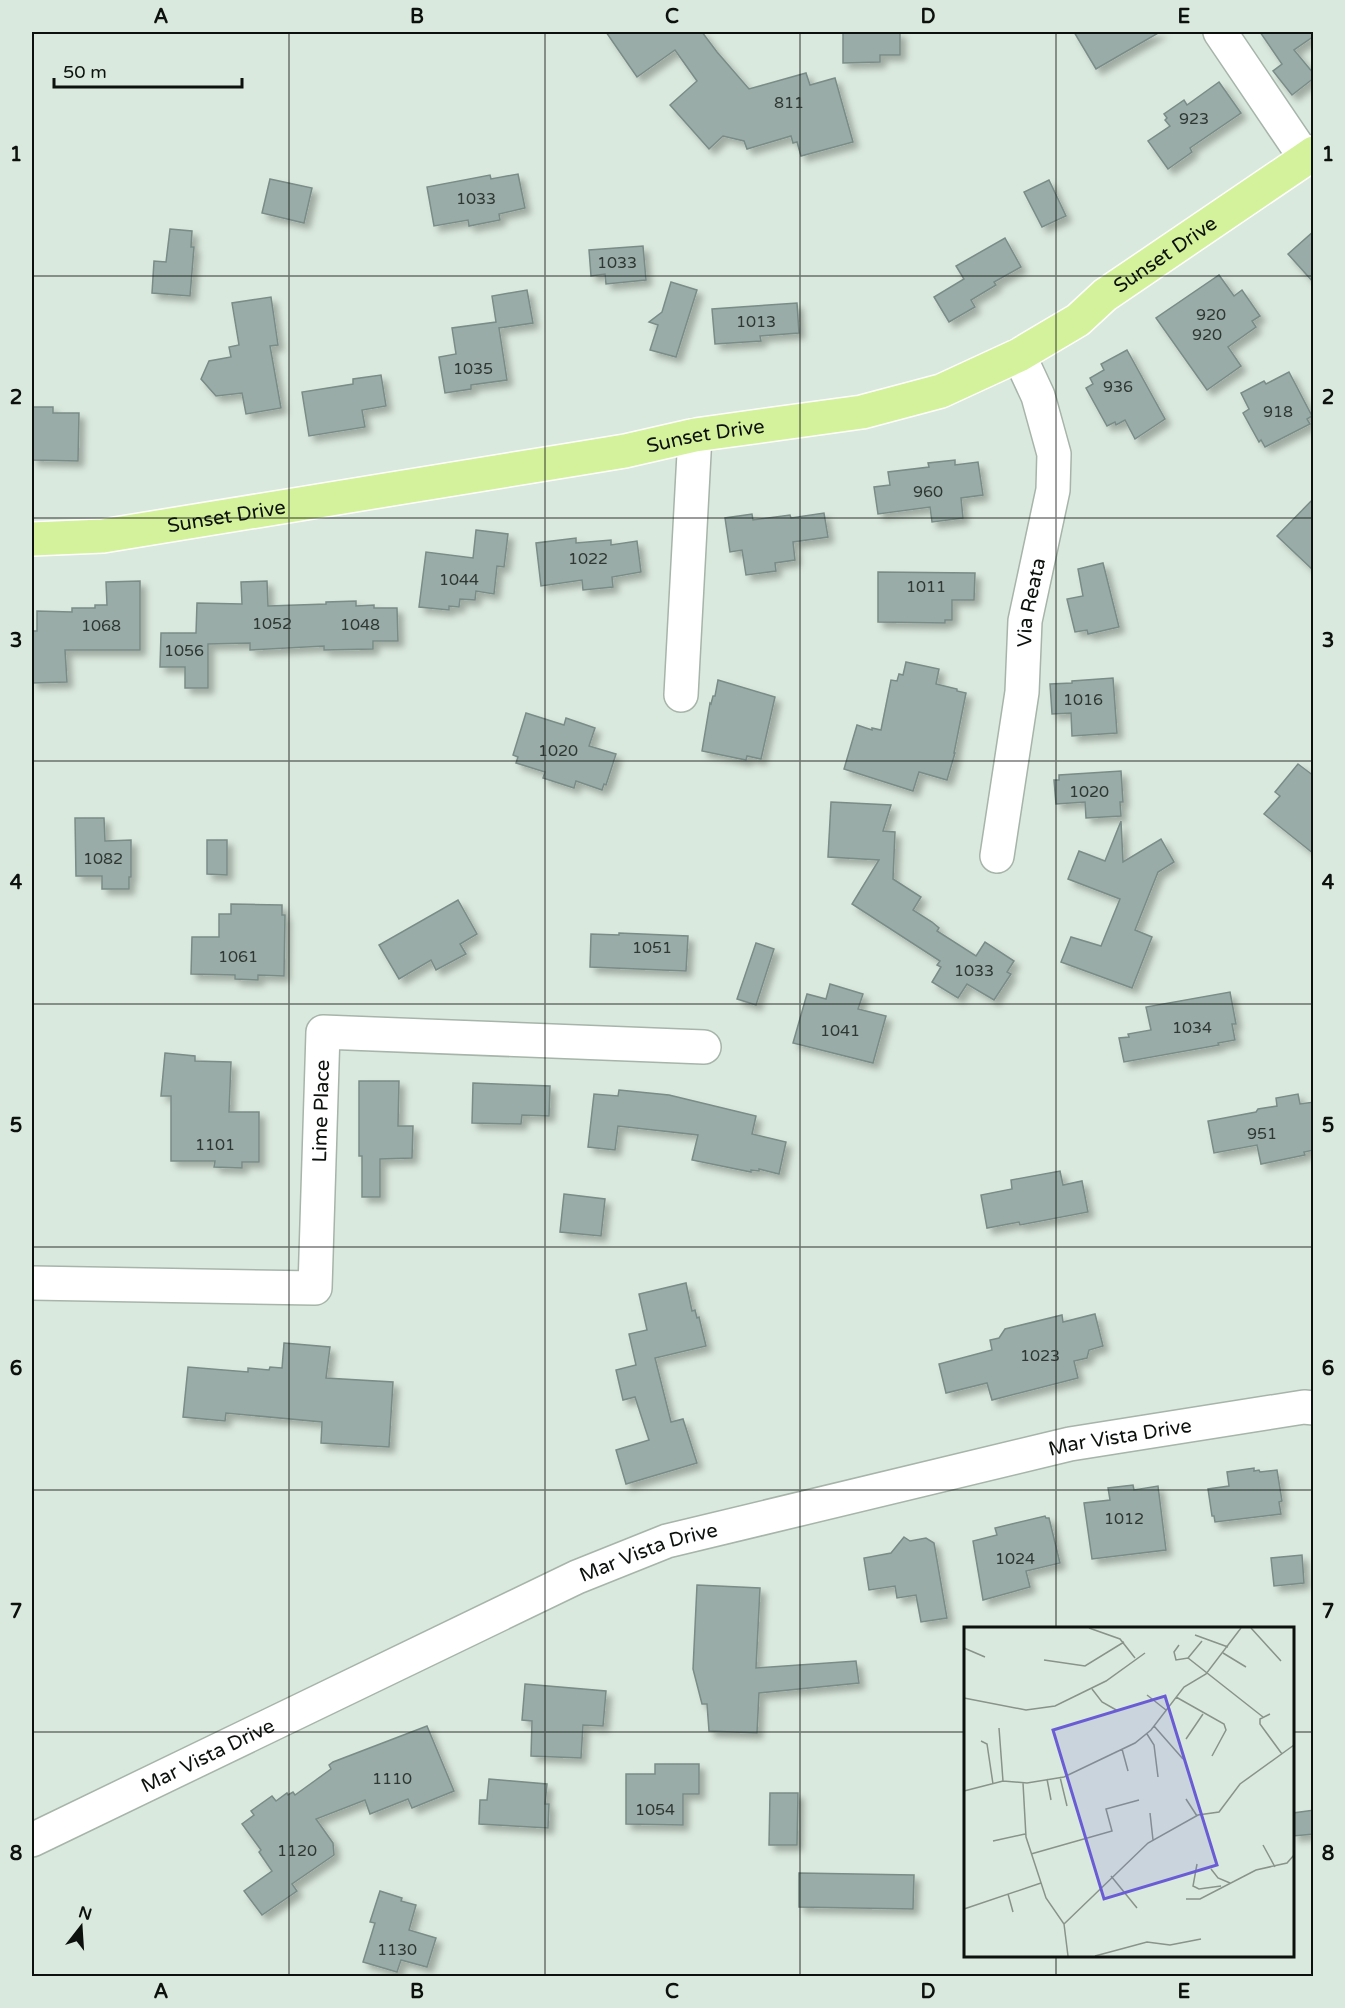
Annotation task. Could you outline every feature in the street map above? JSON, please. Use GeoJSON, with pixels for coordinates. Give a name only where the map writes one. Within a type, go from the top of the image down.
{"type":"FeatureCollection","features":[{"type":"Feature","properties":{"kind":"main road","name":"Sunset Drive"},"geometry":{"type":"LineString","coordinates":[[32,539],[115,534],[625,451],[695,435],[862,412],[941,391],[1019,355],[1078,320],[1105,295],[1310,156]]}},
{"type":"Feature","properties":{"kind":"street"},"geometry":{"type":"LineString","coordinates":[[1220,32],[1310,156]]}},
{"type":"Feature","properties":{"kind":"street","name":"Via Reata"},"geometry":{"type":"LineString","coordinates":[[997,856],[1022,692],[1025,621],[1053,490],[1053,454],[1038,396],[1019,355]]}},
{"type":"Feature","properties":{"kind":"street"},"geometry":{"type":"LineString","coordinates":[[681,695],[695,435]]}},
{"type":"Feature","properties":{"kind":"street","name":"Lime Place"},"geometry":{"type":"LineString","coordinates":[[32,1283],[315,1288],[323,1032],[704,1047]]}},
{"type":"Feature","properties":{"kind":"street","name":"Mar Vista Drive"},"geometry":{"type":"LineString","coordinates":[[32,1840],[577,1577],[667,1541],[1070,1444],[1304,1407],[1314,1408]]}},
{"type":"Feature","properties":{"kind":"building"},"geometry":{"type":"Polygon","coordinates":[[[606,32],[702,32],[749,89],[806,73],[810,85],[835,78],[853,142],[801,156],[797,142],[793,143],[791,136],[747,149],[744,141],[723,136],[709,149],[670,105],[697,81],[675,50],[637,77],[606,32]]]}},
{"type":"Feature","properties":{"kind":"building"},"geometry":{"type":"Polygon","coordinates":[[[843,32],[900,32],[900,55],[880,55],[880,62],[843,63],[843,32]]]}},
{"type":"Feature","properties":{"kind":"building"},"geometry":{"type":"Polygon","coordinates":[[[1074,32],[1160,32],[1096,69],[1074,32]]]}},
{"type":"Feature","properties":{"kind":"building"},"geometry":{"type":"Polygon","coordinates":[[[1260,32],[1314,32],[1314,36],[1294,50],[1314,74],[1314,78],[1292,95],[1273,71],[1282,64],[1260,32]]]}},
{"type":"Feature","properties":{"kind":"building"},"geometry":{"type":"Polygon","coordinates":[[[1219,82],[1241,113],[1190,148],[1192,152],[1168,169],[1148,141],[1170,126],[1164,114],[1184,100],[1187,105],[1219,82]]]}},
{"type":"Feature","properties":{"kind":"building"},"geometry":{"type":"Polygon","coordinates":[[[518,174],[525,208],[499,214],[500,220],[469,226],[468,220],[434,226],[427,187],[490,175],[491,179],[518,174]]]}},
{"type":"Feature","properties":{"kind":"building"},"geometry":{"type":"Polygon","coordinates":[[[270,179],[312,188],[304,223],[262,213],[270,179]]]}},
{"type":"Feature","properties":{"kind":"building"},"geometry":{"type":"Polygon","coordinates":[[[1049,180],[1066,216],[1042,227],[1024,192],[1049,180]]]}},
{"type":"Feature","properties":{"kind":"building"},"geometry":{"type":"Polygon","coordinates":[[[170,229],[192,231],[191,247],[194,247],[190,296],[152,293],[154,261],[166,262],[170,229]]]}},
{"type":"Feature","properties":{"kind":"building"},"geometry":{"type":"Polygon","coordinates":[[[1314,231],[1314,283],[1288,254],[1314,231]]]}},
{"type":"Feature","properties":{"kind":"building"},"geometry":{"type":"Polygon","coordinates":[[[1005,238],[1021,267],[994,282],[996,285],[971,300],[975,307],[949,322],[934,297],[964,279],[956,266],[1005,238]]]}},
{"type":"Feature","properties":{"kind":"building"},"geometry":{"type":"Polygon","coordinates":[[[643,246],[646,280],[606,284],[605,274],[591,276],[589,250],[643,246]]]}},
{"type":"Feature","properties":{"kind":"building"},"geometry":{"type":"Polygon","coordinates":[[[1219,275],[1234,296],[1242,290],[1260,316],[1252,321],[1256,327],[1228,347],[1241,366],[1207,390],[1156,318],[1219,275]]]}},
{"type":"Feature","properties":{"kind":"building"},"geometry":{"type":"Polygon","coordinates":[[[671,282],[697,290],[676,357],[650,350],[658,325],[649,322],[662,312],[671,282]]]}},
{"type":"Feature","properties":{"kind":"building"},"geometry":{"type":"Polygon","coordinates":[[[527,290],[533,323],[499,328],[507,380],[471,385],[471,389],[445,393],[439,357],[456,354],[452,328],[496,322],[492,296],[527,290]]]}},
{"type":"Feature","properties":{"kind":"building"},"geometry":{"type":"Polygon","coordinates":[[[271,297],[278,345],[270,346],[281,408],[246,414],[242,393],[216,396],[201,379],[209,361],[231,357],[229,347],[239,345],[232,303],[271,297]]]}},
{"type":"Feature","properties":{"kind":"building"},"geometry":{"type":"Polygon","coordinates":[[[797,303],[799,333],[760,336],[761,341],[715,344],[712,309],[797,303]]]}},
{"type":"Feature","properties":{"kind":"building"},"geometry":{"type":"Polygon","coordinates":[[[1127,350],[1165,419],[1135,439],[1125,420],[1116,425],[1115,422],[1107,426],[1086,388],[1093,384],[1090,378],[1104,370],[1101,364],[1127,350]]]}},
{"type":"Feature","properties":{"kind":"building"},"geometry":{"type":"Polygon","coordinates":[[[1289,372],[1312,416],[1307,419],[1310,424],[1265,447],[1261,440],[1259,442],[1243,413],[1249,409],[1241,393],[1289,372]]]}},
{"type":"Feature","properties":{"kind":"building"},"geometry":{"type":"Polygon","coordinates":[[[381,375],[386,406],[362,410],[365,427],[309,436],[302,392],[353,384],[353,379],[381,375]]]}},
{"type":"Feature","properties":{"kind":"building"},"geometry":{"type":"Polygon","coordinates":[[[32,407],[53,407],[53,413],[79,413],[78,461],[32,460],[32,407]]]}},
{"type":"Feature","properties":{"kind":"building"},"geometry":{"type":"Polygon","coordinates":[[[955,460],[955,465],[978,462],[983,495],[961,498],[963,518],[932,522],[930,507],[878,514],[874,487],[890,485],[888,472],[929,467],[928,463],[955,460]]]}},
{"type":"Feature","properties":{"kind":"building"},"geometry":{"type":"Polygon","coordinates":[[[1314,498],[1314,571],[1277,536],[1314,498]]]}},
{"type":"Feature","properties":{"kind":"building"},"geometry":{"type":"Polygon","coordinates":[[[824,513],[828,537],[793,542],[795,560],[775,563],[776,571],[746,575],[742,550],[730,552],[725,518],[752,514],[753,520],[824,513]]]}},
{"type":"Feature","properties":{"kind":"building"},"geometry":{"type":"Polygon","coordinates":[[[476,530],[508,534],[504,567],[497,566],[494,594],[476,591],[475,600],[460,599],[459,607],[449,606],[449,610],[419,607],[426,552],[473,558],[476,530]]]}},
{"type":"Feature","properties":{"kind":"building"},"geometry":{"type":"Polygon","coordinates":[[[576,538],[576,543],[611,540],[611,545],[637,541],[641,572],[612,577],[613,587],[583,590],[582,580],[541,586],[536,543],[576,538]]]}},
{"type":"Feature","properties":{"kind":"building"},"geometry":{"type":"Polygon","coordinates":[[[1103,563],[1119,627],[1088,634],[1087,630],[1075,632],[1067,599],[1083,596],[1078,569],[1103,563]]]}},
{"type":"Feature","properties":{"kind":"building"},"geometry":{"type":"Polygon","coordinates":[[[878,572],[975,573],[974,600],[952,600],[952,620],[945,620],[945,623],[878,622],[878,572]]]}},
{"type":"Feature","properties":{"kind":"building"},"geometry":{"type":"Polygon","coordinates":[[[140,581],[140,650],[65,650],[67,682],[32,683],[32,631],[37,631],[37,611],[72,612],[72,608],[95,608],[95,605],[107,605],[106,582],[140,581]]]}},
{"type":"Feature","properties":{"kind":"building"},"geometry":{"type":"Polygon","coordinates":[[[267,581],[268,606],[356,601],[356,606],[374,605],[374,608],[397,608],[398,641],[373,641],[373,649],[324,650],[324,646],[250,650],[250,643],[208,644],[208,688],[185,688],[185,667],[160,667],[161,633],[196,633],[197,603],[242,604],[241,582],[267,581]]]}},
{"type":"Feature","properties":{"kind":"building"},"geometry":{"type":"Polygon","coordinates":[[[906,662],[939,669],[936,684],[966,693],[955,753],[947,780],[919,772],[913,791],[844,769],[857,725],[872,730],[872,728],[881,730],[891,680],[897,681],[899,674],[903,675],[906,662]]]}},
{"type":"Feature","properties":{"kind":"building"},"geometry":{"type":"Polygon","coordinates":[[[1113,678],[1117,733],[1072,736],[1071,713],[1052,714],[1050,684],[1113,678]]]}},
{"type":"Feature","properties":{"kind":"building"},"geometry":{"type":"Polygon","coordinates":[[[718,680],[775,697],[761,759],[747,756],[746,760],[702,751],[710,703],[715,696],[718,680]]]}},
{"type":"Feature","properties":{"kind":"building"},"geometry":{"type":"Polygon","coordinates":[[[526,713],[564,725],[566,718],[595,728],[589,746],[616,754],[606,785],[604,784],[602,790],[576,781],[574,788],[543,778],[545,772],[516,763],[518,757],[513,755],[526,713]]]}},
{"type":"Feature","properties":{"kind":"building"},"geometry":{"type":"Polygon","coordinates":[[[1298,764],[1314,776],[1314,854],[1264,814],[1280,796],[1275,792],[1298,764]]]}},
{"type":"Feature","properties":{"kind":"building"},"geometry":{"type":"Polygon","coordinates":[[[1121,771],[1123,802],[1120,802],[1121,816],[1086,818],[1085,802],[1056,804],[1054,780],[1059,780],[1059,775],[1121,771]]]}},
{"type":"Feature","properties":{"kind":"building"},"geometry":{"type":"Polygon","coordinates":[[[831,802],[891,805],[883,831],[895,832],[893,879],[921,897],[913,910],[939,928],[937,931],[976,956],[985,942],[1014,961],[1007,972],[1011,974],[994,1000],[967,984],[958,998],[932,982],[941,967],[937,965],[940,961],[852,904],[879,860],[828,857],[831,802]]]}},
{"type":"Feature","properties":{"kind":"building"},"geometry":{"type":"Polygon","coordinates":[[[75,818],[104,818],[105,841],[131,840],[129,889],[102,889],[102,876],[76,876],[75,818]]]}},
{"type":"Feature","properties":{"kind":"building"},"geometry":{"type":"Polygon","coordinates":[[[1121,821],[1123,862],[1161,839],[1174,862],[1158,872],[1135,930],[1152,937],[1132,988],[1061,962],[1071,937],[1101,946],[1120,899],[1068,879],[1079,851],[1105,861],[1121,821]]]}},
{"type":"Feature","properties":{"kind":"building"},"geometry":{"type":"Polygon","coordinates":[[[207,840],[227,840],[227,875],[207,874],[207,840]]]}},
{"type":"Feature","properties":{"kind":"building"},"geometry":{"type":"Polygon","coordinates":[[[458,900],[477,934],[460,944],[466,954],[436,970],[431,960],[399,979],[379,945],[458,900]]]}},
{"type":"Feature","properties":{"kind":"building"},"geometry":{"type":"Polygon","coordinates":[[[231,904],[282,905],[282,915],[285,915],[284,976],[258,975],[258,980],[235,979],[235,975],[191,974],[192,937],[219,937],[219,914],[231,914],[231,904]]]}},
{"type":"Feature","properties":{"kind":"building"},"geometry":{"type":"Polygon","coordinates":[[[619,933],[688,936],[686,971],[590,967],[591,934],[619,935],[619,933]]]}},
{"type":"Feature","properties":{"kind":"building"},"geometry":{"type":"Polygon","coordinates":[[[756,943],[774,949],[756,1005],[737,999],[756,943]]]}},
{"type":"Feature","properties":{"kind":"building"},"geometry":{"type":"Polygon","coordinates":[[[830,984],[863,994],[858,1009],[886,1016],[873,1063],[793,1043],[807,994],[826,999],[830,984]]]}},
{"type":"Feature","properties":{"kind":"building"},"geometry":{"type":"Polygon","coordinates":[[[1230,992],[1236,1024],[1232,1024],[1235,1040],[1124,1062],[1119,1038],[1151,1030],[1146,1007],[1230,992]]]}},
{"type":"Feature","properties":{"kind":"building"},"geometry":{"type":"Polygon","coordinates":[[[165,1053],[195,1056],[195,1061],[231,1062],[229,1112],[259,1112],[259,1162],[242,1162],[242,1168],[214,1167],[215,1161],[171,1161],[171,1096],[161,1096],[165,1053]]]}},
{"type":"Feature","properties":{"kind":"building"},"geometry":{"type":"Polygon","coordinates":[[[359,1081],[399,1081],[398,1126],[413,1126],[412,1158],[380,1159],[380,1197],[362,1197],[362,1156],[359,1156],[359,1081]]]}},
{"type":"Feature","properties":{"kind":"building"},"geometry":{"type":"Polygon","coordinates":[[[473,1083],[550,1086],[549,1116],[522,1115],[521,1124],[472,1123],[473,1083]]]}},
{"type":"Feature","properties":{"kind":"building"},"geometry":{"type":"Polygon","coordinates":[[[619,1090],[669,1095],[756,1116],[752,1134],[786,1142],[779,1174],[759,1169],[759,1171],[751,1170],[751,1172],[692,1160],[698,1135],[618,1126],[615,1150],[588,1147],[594,1094],[618,1096],[619,1090]]]}},
{"type":"Feature","properties":{"kind":"building"},"geometry":{"type":"Polygon","coordinates":[[[1298,1094],[1300,1104],[1314,1102],[1314,1150],[1304,1152],[1305,1155],[1261,1164],[1257,1145],[1214,1153],[1208,1121],[1277,1106],[1276,1098],[1298,1094]]]}},
{"type":"Feature","properties":{"kind":"building"},"geometry":{"type":"Polygon","coordinates":[[[1060,1171],[1063,1185],[1082,1181],[1088,1212],[1020,1225],[1019,1222],[987,1228],[981,1195],[1012,1189],[1011,1180],[1060,1171]]]}},
{"type":"Feature","properties":{"kind":"building"},"geometry":{"type":"Polygon","coordinates":[[[564,1194],[605,1199],[601,1236],[560,1232],[564,1194]]]}},
{"type":"Feature","properties":{"kind":"building"},"geometry":{"type":"Polygon","coordinates":[[[686,1283],[692,1311],[695,1310],[697,1318],[699,1317],[706,1346],[655,1358],[671,1422],[683,1419],[697,1463],[626,1484],[616,1450],[649,1440],[635,1397],[623,1400],[616,1370],[636,1365],[629,1334],[647,1330],[639,1294],[686,1283]]]}},
{"type":"Feature","properties":{"kind":"building"},"geometry":{"type":"Polygon","coordinates":[[[1095,1314],[1103,1346],[1089,1350],[1087,1358],[1074,1361],[1078,1378],[992,1400],[987,1383],[946,1393],[939,1364],[992,1350],[990,1340],[999,1338],[1005,1329],[1062,1315],[1063,1322],[1095,1314]]]}},
{"type":"Feature","properties":{"kind":"building"},"geometry":{"type":"Polygon","coordinates":[[[284,1343],[330,1347],[326,1378],[393,1382],[389,1447],[321,1443],[322,1422],[226,1413],[225,1421],[183,1417],[188,1367],[248,1372],[248,1368],[269,1370],[270,1367],[282,1368],[284,1343]]]}},
{"type":"Feature","properties":{"kind":"building"},"geometry":{"type":"Polygon","coordinates":[[[1254,1468],[1254,1471],[1259,1470],[1260,1472],[1277,1470],[1282,1501],[1279,1502],[1281,1514],[1215,1522],[1208,1489],[1229,1486],[1227,1472],[1254,1468]]]}},
{"type":"Feature","properties":{"kind":"building"},"geometry":{"type":"Polygon","coordinates":[[[1133,1485],[1134,1490],[1158,1486],[1166,1550],[1092,1559],[1084,1503],[1110,1500],[1108,1488],[1133,1485]]]}},
{"type":"Feature","properties":{"kind":"building"},"geometry":{"type":"Polygon","coordinates":[[[1045,1516],[1049,1518],[1060,1563],[1026,1571],[1030,1587],[983,1600],[973,1541],[997,1535],[995,1528],[1045,1516]]]}},
{"type":"Feature","properties":{"kind":"building"},"geometry":{"type":"Polygon","coordinates":[[[904,1537],[910,1541],[926,1538],[934,1543],[947,1618],[921,1622],[916,1595],[897,1598],[895,1586],[869,1590],[864,1558],[891,1553],[904,1537]]]}},
{"type":"Feature","properties":{"kind":"building"},"geometry":{"type":"Polygon","coordinates":[[[1302,1555],[1304,1583],[1274,1586],[1271,1558],[1302,1555]]]}},
{"type":"Feature","properties":{"kind":"building"},"geometry":{"type":"Polygon","coordinates":[[[697,1585],[760,1588],[756,1668],[856,1661],[859,1683],[759,1693],[757,1733],[709,1731],[707,1704],[702,1704],[693,1669],[697,1585]]]}},
{"type":"Feature","properties":{"kind":"building"},"geometry":{"type":"Polygon","coordinates":[[[525,1684],[606,1691],[603,1726],[583,1725],[581,1758],[531,1756],[532,1721],[522,1720],[525,1684]]]}},
{"type":"Feature","properties":{"kind":"building"},"geometry":{"type":"Polygon","coordinates":[[[427,1726],[454,1791],[412,1808],[408,1799],[370,1814],[365,1800],[316,1819],[333,1843],[334,1855],[292,1884],[297,1891],[262,1915],[244,1891],[272,1871],[259,1852],[261,1850],[242,1824],[254,1815],[251,1811],[272,1796],[276,1801],[287,1793],[288,1795],[293,1792],[295,1795],[331,1769],[329,1765],[333,1762],[427,1726]]]}},
{"type":"Feature","properties":{"kind":"building"},"geometry":{"type":"Polygon","coordinates":[[[655,1764],[699,1764],[699,1794],[683,1794],[683,1825],[626,1824],[626,1774],[655,1774],[655,1764]]]}},
{"type":"Feature","properties":{"kind":"building"},"geometry":{"type":"Polygon","coordinates":[[[489,1779],[547,1784],[545,1804],[549,1804],[548,1828],[479,1824],[480,1800],[487,1800],[489,1779]]]}},
{"type":"Feature","properties":{"kind":"building"},"geometry":{"type":"Polygon","coordinates":[[[770,1793],[798,1793],[797,1845],[769,1845],[770,1793]]]}},
{"type":"Feature","properties":{"kind":"building"},"geometry":{"type":"Polygon","coordinates":[[[1314,1810],[1314,1834],[1294,1836],[1294,1813],[1314,1810]]]}},
{"type":"Feature","properties":{"kind":"building"},"geometry":{"type":"Polygon","coordinates":[[[799,1873],[914,1875],[913,1909],[799,1907],[799,1873]]]}},
{"type":"Feature","properties":{"kind":"building"},"geometry":{"type":"Polygon","coordinates":[[[380,1891],[416,1905],[409,1930],[436,1938],[427,1967],[401,1960],[397,1972],[363,1962],[375,1923],[370,1922],[380,1891]]]}}]}
